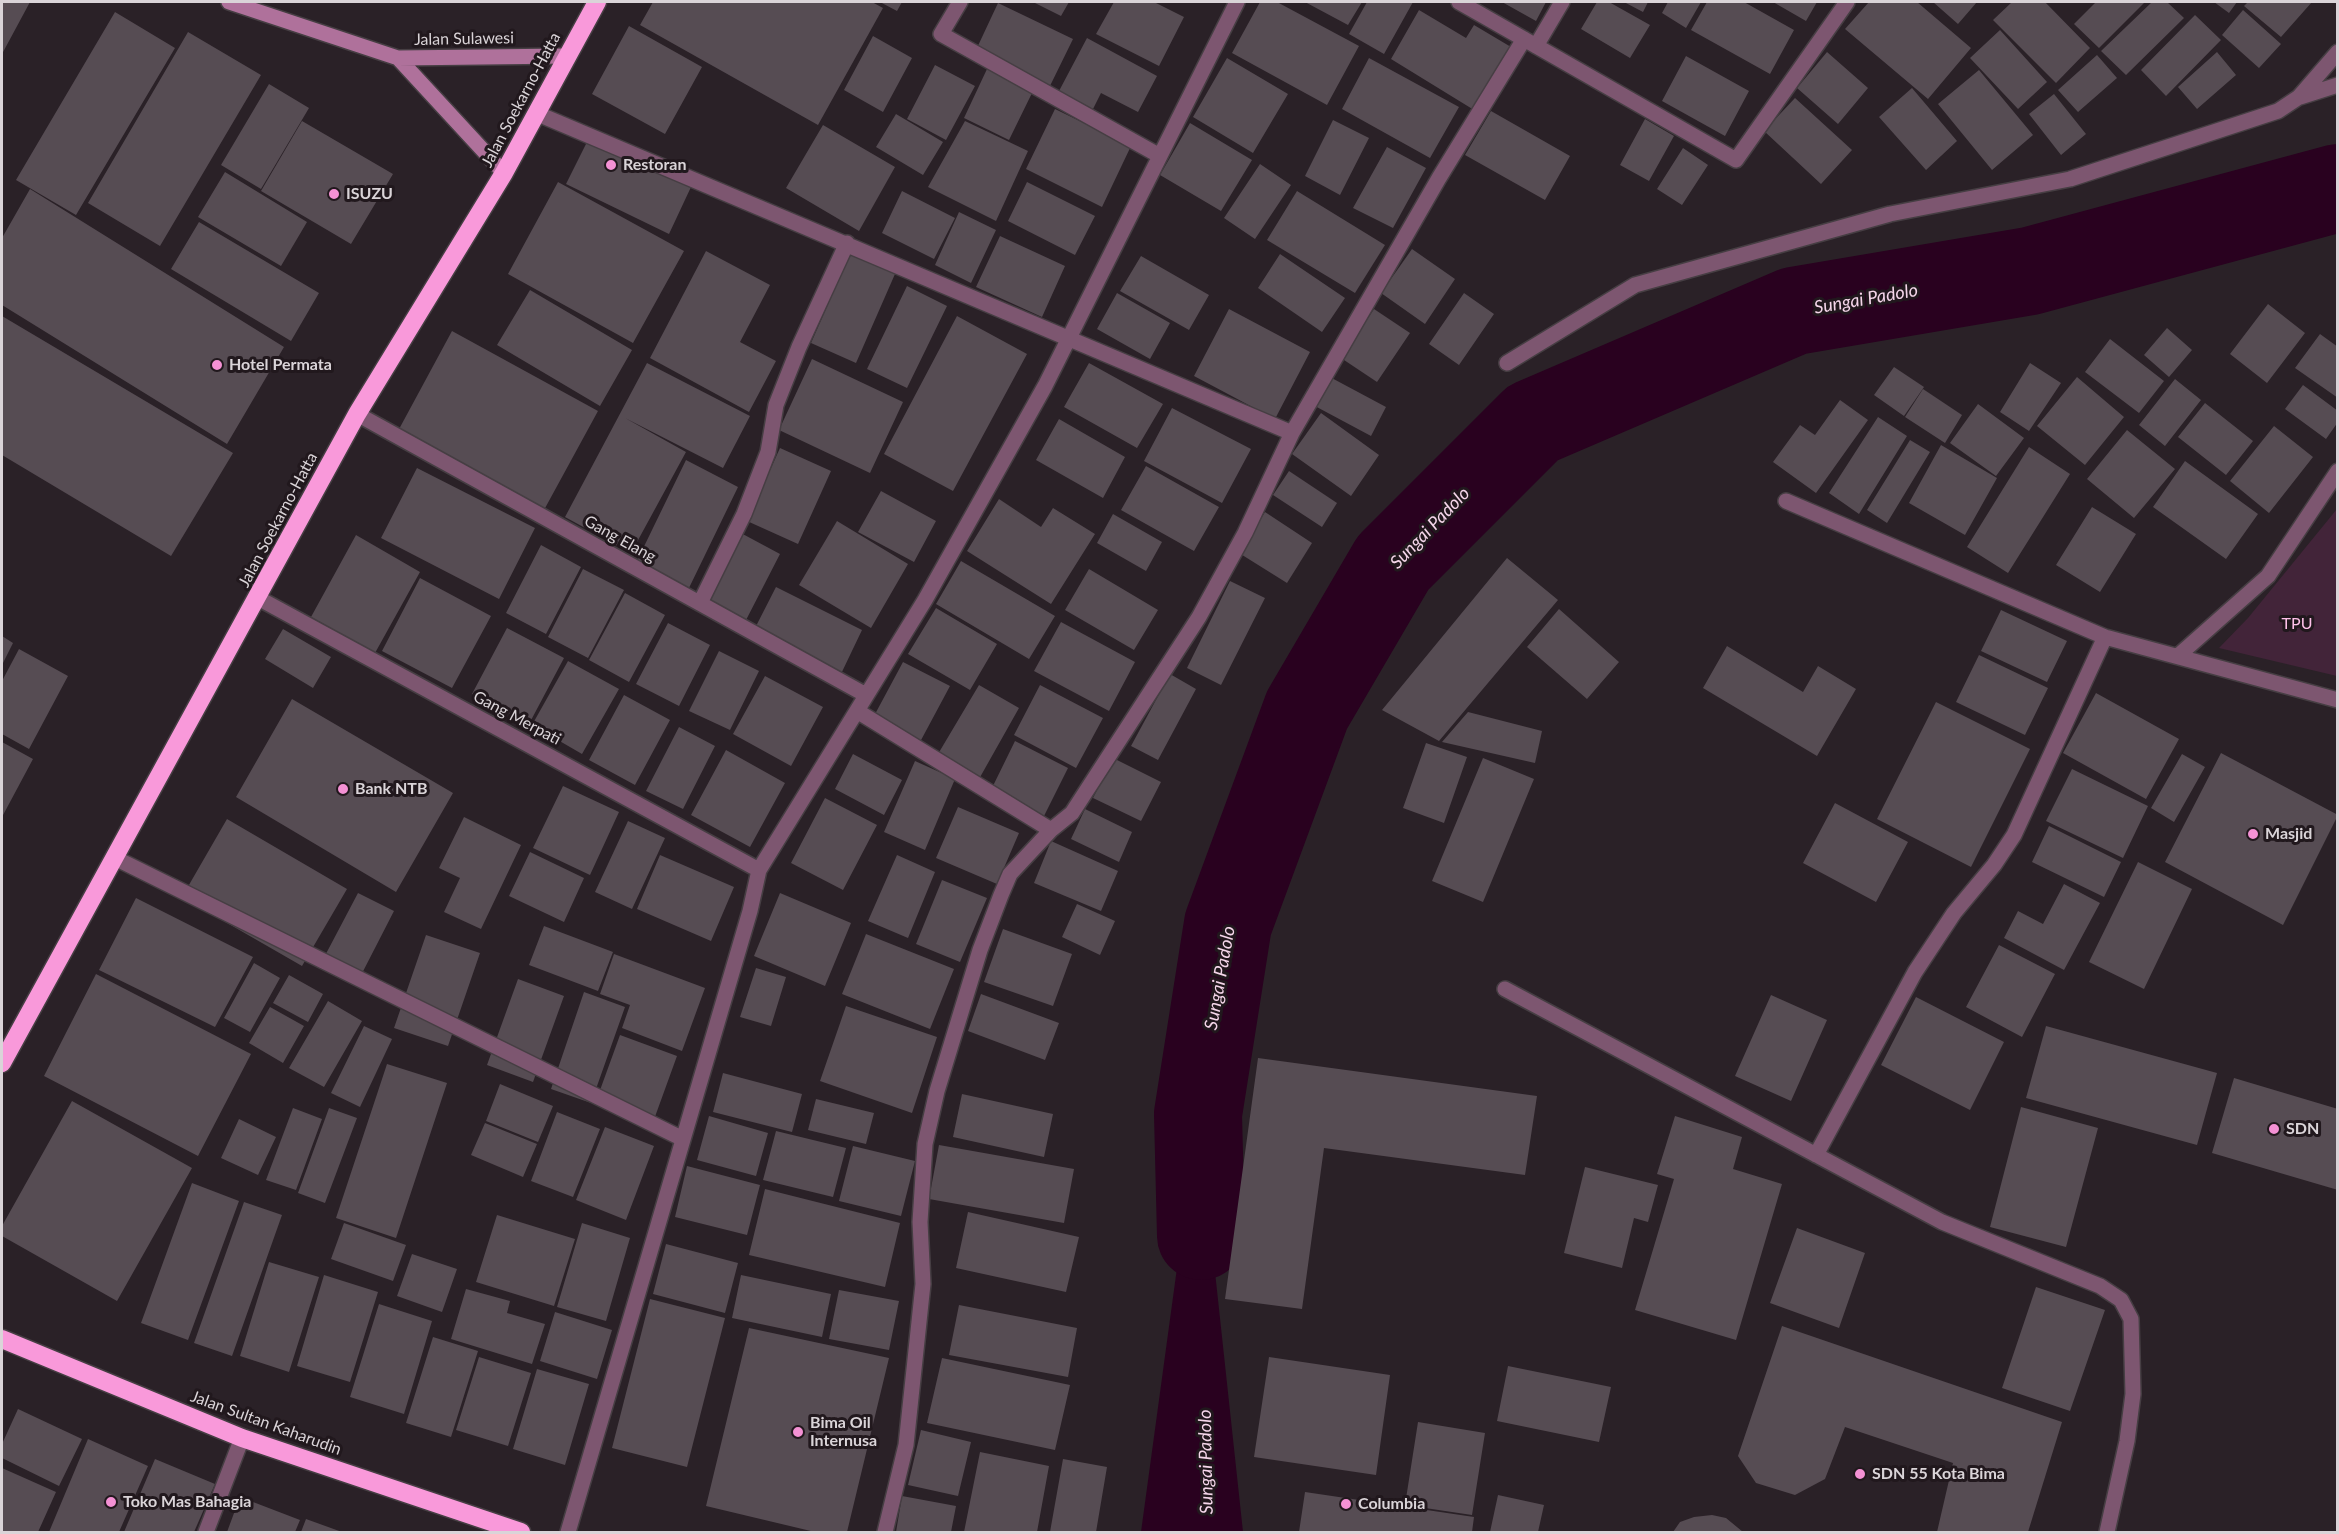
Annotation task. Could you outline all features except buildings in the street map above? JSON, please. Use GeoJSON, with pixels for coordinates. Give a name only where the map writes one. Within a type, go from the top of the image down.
{"type":"FeatureCollection","features":[{"type":"Feature","properties":{"kind":"highway","name":"Jalan Soekarno-Hatta"},"geometry":{"type":"LineString","coordinates":[[2,1063],[357,414],[504,173],[597,2]]}},
{"type":"Feature","properties":{"kind":"highway","name":"Jalan Sultan Kaharudin"},"geometry":{"type":"LineString","coordinates":[[2,1339],[242,1438],[521,1533]]}},
{"type":"Feature","properties":{"kind":"street","name":"Jalan Sulawesi"},"geometry":{"type":"LineString","coordinates":[[229,2],[398,58],[566,56]]}},
{"type":"Feature","properties":{"kind":"street"},"geometry":{"type":"LineString","coordinates":[[960,2],[941,34],[1160,156]]}},
{"type":"Feature","properties":{"kind":"street"},"geometry":{"type":"LineString","coordinates":[[568,1533],[750,911],[759,870],[925,600],[1045,386],[1237,2]]}},
{"type":"Feature","properties":{"kind":"street"},"geometry":{"type":"LineString","coordinates":[[1459,2],[1736,160],[1847,2]]}},
{"type":"Feature","properties":{"kind":"street"},"geometry":{"type":"LineString","coordinates":[[885,1533],[906,1445],[923,1284],[921,1222],[925,1144],[935,1102],[980,950],[1005,884],[1010,874],[1051,830],[1072,813],[1199,617],[1245,533],[1292,433],[1439,178],[1530,42],[1562,2]]}},
{"type":"Feature","properties":{"kind":"street"},"geometry":{"type":"LineString","coordinates":[[1507,363],[1635,285],[1890,214],[2070,179],[2278,111],[2299,97],[2337,52]]}},
{"type":"Feature","properties":{"kind":"street","name":"Jalan Sulawesi"},"geometry":{"type":"LineString","coordinates":[[398,58],[504,173]]}},
{"type":"Feature","properties":{"kind":"street"},"geometry":{"type":"LineString","coordinates":[[2299,97],[2337,85]]}},
{"type":"Feature","properties":{"kind":"street"},"geometry":{"type":"LineString","coordinates":[[538,114],[1292,433]]}},
{"type":"Feature","properties":{"kind":"street"},"geometry":{"type":"LineString","coordinates":[[700,603],[744,514],[768,452],[776,405],[799,347],[847,243]]}},
{"type":"Feature","properties":{"kind":"street","name":"Gang Elang"},"geometry":{"type":"LineString","coordinates":[[357,414],[866,694]]}},
{"type":"Feature","properties":{"kind":"street"},"geometry":{"type":"LineString","coordinates":[[2179,656],[2268,576],[2337,471]]}},
{"type":"Feature","properties":{"kind":"street"},"geometry":{"type":"LineString","coordinates":[[1786,501],[2105,637],[2337,700]]}},
{"type":"Feature","properties":{"kind":"street","name":"Gang Merpati"},"geometry":{"type":"LineString","coordinates":[[258,598],[759,870]]}},
{"type":"Feature","properties":{"kind":"street"},"geometry":{"type":"LineString","coordinates":[[1816,1155],[1916,972],[1954,912],[1994,865],[2014,835],[2105,637]]}},
{"type":"Feature","properties":{"kind":"street"},"geometry":{"type":"LineString","coordinates":[[856,711],[1051,830]]}},
{"type":"Feature","properties":{"kind":"street"},"geometry":{"type":"LineString","coordinates":[[115,858],[683,1139]]}},
{"type":"Feature","properties":{"kind":"street"},"geometry":{"type":"LineString","coordinates":[[1505,989],[1942,1222],[2100,1286],[2121,1300],[2131,1319],[2133,1394],[2127,1441],[2107,1533]]}},
{"type":"Feature","properties":{"kind":"street"},"geometry":{"type":"LineString","coordinates":[[206,1533],[242,1438]]}},
{"type":"Feature","properties":{"kind":"green space","name":"TPU"},"geometry":{"type":"Polygon","coordinates":[[[2337,509],[2337,676],[2219,648],[2248,618],[2337,509]]]}},
{"type":"Feature","properties":{"kind":"water"},"geometry":{"type":"Polygon","coordinates":[[[1198,1114],[1243,1532],[1141,1532],[1198,1114]]]}},
{"type":"Feature","properties":{"kind":"waterway","name":"Sungai Padolo"},"geometry":{"type":"LineString","coordinates":[[1201,1236],[1198,1114],[1228,924],[1307,710],[1393,563],[1533,423],[1794,311],[2030,271],[2338,188]]}},
{"type":"Feature","properties":{"kind":"place","name":"Restoran"},"geometry":{"type":"Point","coordinates":[611,165]}},
{"type":"Feature","properties":{"kind":"place","name":"ISUZU"},"geometry":{"type":"Point","coordinates":[334,194]}},
{"type":"Feature","properties":{"kind":"place","name":"Hotel Permata"},"geometry":{"type":"Point","coordinates":[217,365]}},
{"type":"Feature","properties":{"kind":"place","name":"Bank NTB"},"geometry":{"type":"Point","coordinates":[343,789]}},
{"type":"Feature","properties":{"kind":"place","name":"Masjid"},"geometry":{"type":"Point","coordinates":[2253,834]}},
{"type":"Feature","properties":{"kind":"place","name":"SDN"},"geometry":{"type":"Point","coordinates":[2274,1129]}},
{"type":"Feature","properties":{"kind":"place","name":"Bima Oil Internusa"},"geometry":{"type":"Point","coordinates":[798,1432]}},
{"type":"Feature","properties":{"kind":"place","name":"SDN 55 Kota Bima"},"geometry":{"type":"Point","coordinates":[1860,1474]}},
{"type":"Feature","properties":{"kind":"place","name":"Toko Mas Bahagia"},"geometry":{"type":"Point","coordinates":[111,1502]}},
{"type":"Feature","properties":{"kind":"place","name":"Columbia"},"geometry":{"type":"Point","coordinates":[1346,1504]}}]}
